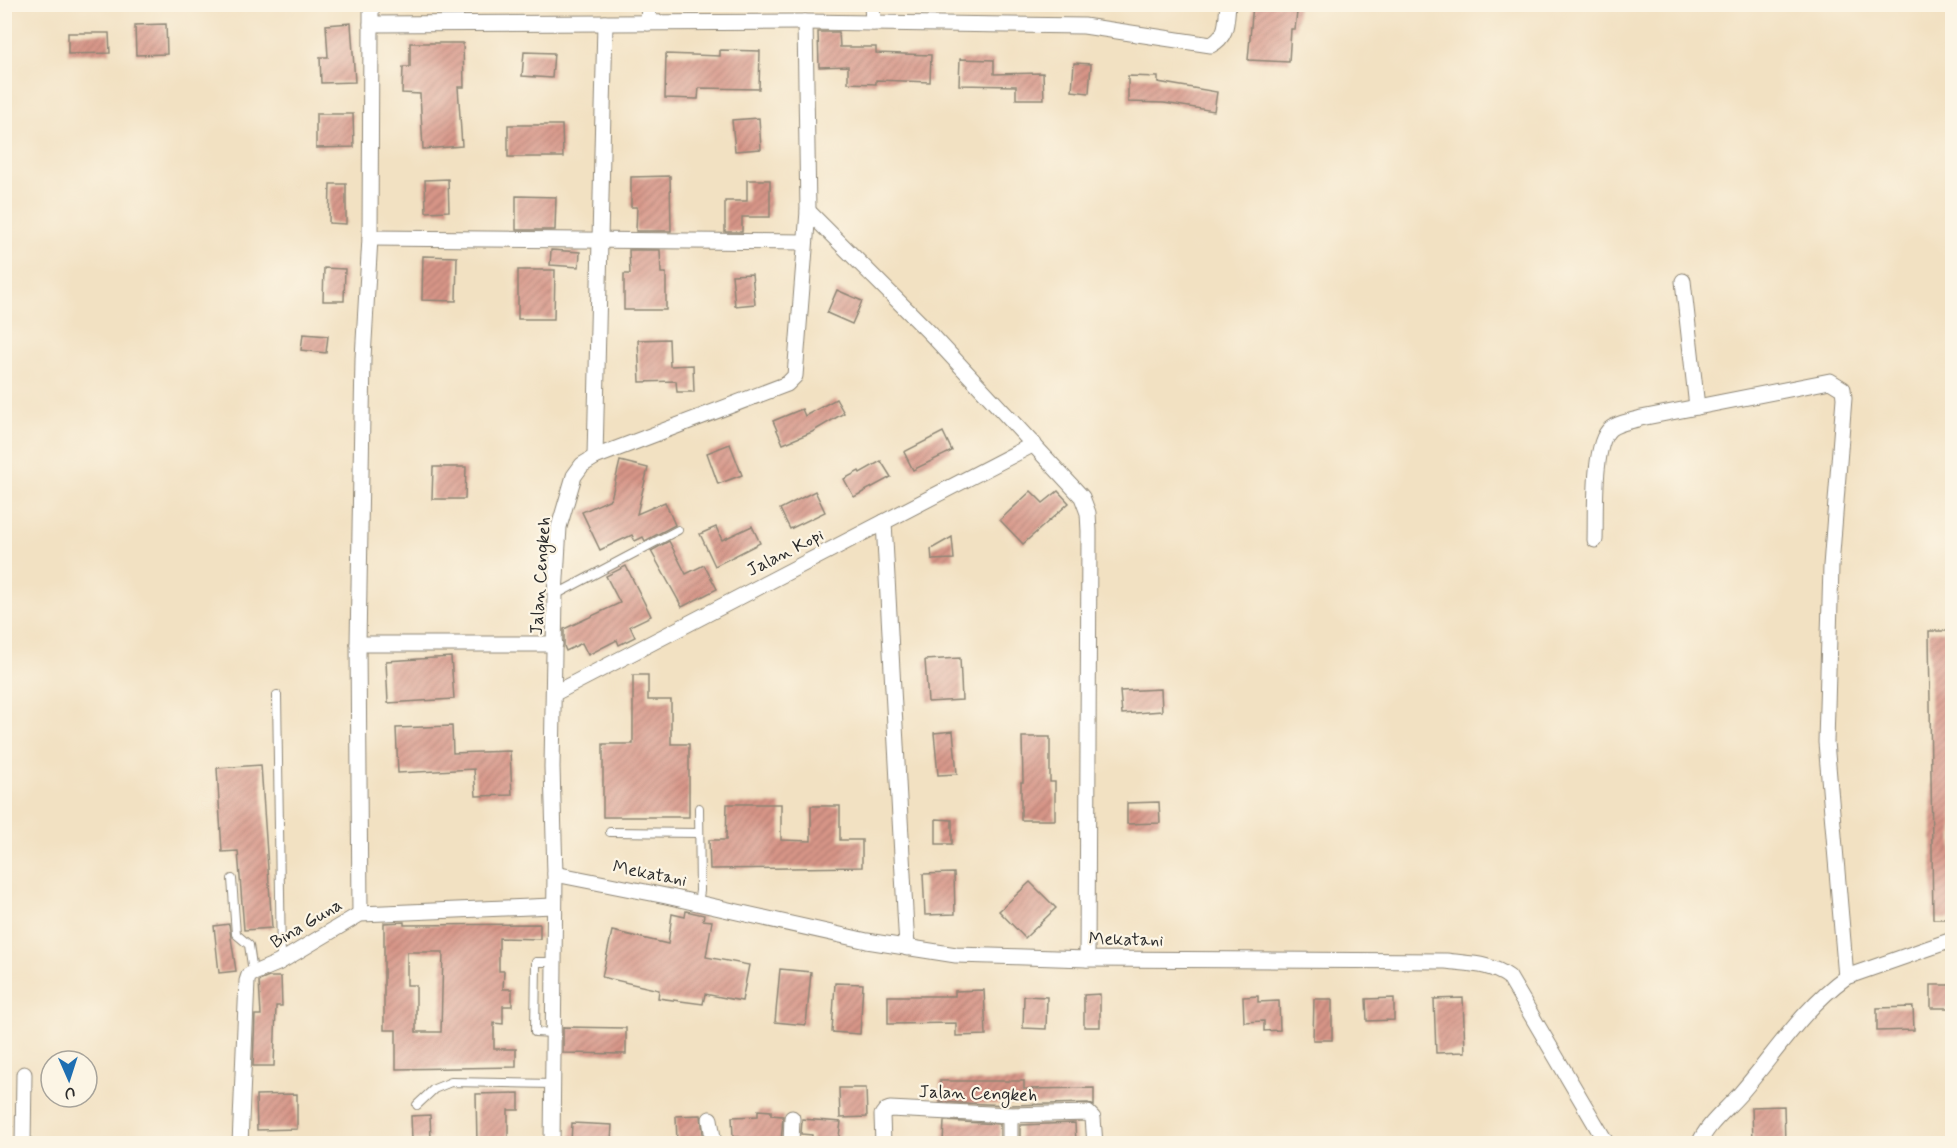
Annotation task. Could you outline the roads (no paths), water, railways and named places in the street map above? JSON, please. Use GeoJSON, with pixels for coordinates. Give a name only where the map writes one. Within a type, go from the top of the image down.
{"type":"FeatureCollection","features":[{"type":"Feature","properties":{"kind":"street"},"geometry":{"type":"LineString","coordinates":[[360,914],[358,644],[363,358],[369,238],[371,4]]}},
{"type":"Feature","properties":{"kind":"street"},"geometry":{"type":"LineString","coordinates":[[648,23],[649,4]]}},
{"type":"Feature","properties":{"kind":"street"},"geometry":{"type":"LineString","coordinates":[[872,4],[873,23]]}},
{"type":"Feature","properties":{"kind":"street"},"geometry":{"type":"LineString","coordinates":[[371,24],[805,22],[1084,26],[1211,45],[1224,35],[1228,4]]}},
{"type":"Feature","properties":{"kind":"street"},"geometry":{"type":"LineString","coordinates":[[604,23],[595,457],[787,384],[795,376],[808,211],[805,22]]}},
{"type":"Feature","properties":{"kind":"street"},"geometry":{"type":"LineString","coordinates":[[808,211],[930,333],[1034,444],[1082,497],[1088,513],[1087,959]]}},
{"type":"Feature","properties":{"kind":"street"},"geometry":{"type":"LineString","coordinates":[[369,238],[805,242]]}},
{"type":"Feature","properties":{"kind":"street"},"geometry":{"type":"LineString","coordinates":[[1683,281],[1697,407]]}},
{"type":"Feature","properties":{"kind":"street"},"geometry":{"type":"LineString","coordinates":[[1595,540],[1598,452],[1603,438],[1611,428],[1641,418],[1830,381],[1843,389],[1845,398],[1831,566],[1826,742],[1846,977]]}},
{"type":"Feature","properties":{"kind":"street","name":"Jalan Kopi"},"geometry":{"type":"LineString","coordinates":[[555,693],[1034,444]]}},
{"type":"Feature","properties":{"kind":"street","name":"Jalan Cengkeh"},"geometry":{"type":"LineString","coordinates":[[552,1143],[555,874],[552,767],[555,595],[559,527],[574,476],[582,465],[595,457]]}},
{"type":"Feature","properties":{"kind":"street"},"geometry":{"type":"LineString","coordinates":[[884,522],[907,948]]}},
{"type":"Feature","properties":{"kind":"street"},"geometry":{"type":"LineString","coordinates":[[358,644],[555,644]]}},
{"type":"Feature","properties":{"kind":"street","name":"Mekatani"},"geometry":{"type":"LineString","coordinates":[[555,874],[907,948],[956,955],[1087,959],[1446,961],[1484,965],[1498,969],[1509,977],[1607,1143]]}},
{"type":"Feature","properties":{"kind":"street","name":"Bina Guna"},"geometry":{"type":"LineString","coordinates":[[253,972],[281,961],[360,914],[553,906]]}},
{"type":"Feature","properties":{"kind":"street"},"geometry":{"type":"LineString","coordinates":[[1699,1143],[1703,1134],[1740,1094],[1792,1029],[1831,988],[1846,977],[1953,940]]}},
{"type":"Feature","properties":{"kind":"street"},"geometry":{"type":"LineString","coordinates":[[240,1143],[247,981],[253,972]]}},
{"type":"Feature","properties":{"kind":"street"},"geometry":{"type":"LineString","coordinates":[[23,1143],[24,1074]]}},
{"type":"Feature","properties":{"kind":"street","name":"Jalan Cengkeh"},"geometry":{"type":"LineString","coordinates":[[883,1143],[882,1116],[890,1109],[1010,1115],[1088,1113],[1093,1118],[1095,1143]]}},
{"type":"Feature","properties":{"kind":"street"},"geometry":{"type":"LineString","coordinates":[[1010,1115],[1010,1143]]}},
{"type":"Feature","properties":{"kind":"street"},"geometry":{"type":"LineString","coordinates":[[791,1143],[792,1118]]}},
{"type":"Feature","properties":{"kind":"street"},"geometry":{"type":"LineString","coordinates":[[710,1119],[714,1143]]}},
{"type":"Feature","properties":{"kind":"lane"},"geometry":{"type":"LineString","coordinates":[[555,595],[678,530]]}},
{"type":"Feature","properties":{"kind":"lane"},"geometry":{"type":"LineString","coordinates":[[277,695],[281,961]]}},
{"type":"Feature","properties":{"kind":"lane"},"geometry":{"type":"LineString","coordinates":[[698,903],[700,891],[699,808]]}},
{"type":"Feature","properties":{"kind":"lane"},"geometry":{"type":"LineString","coordinates":[[610,832],[699,833]]}},
{"type":"Feature","properties":{"kind":"lane"},"geometry":{"type":"LineString","coordinates":[[232,879],[236,934],[249,945],[253,972]]}},
{"type":"Feature","properties":{"kind":"lane"},"geometry":{"type":"LineString","coordinates":[[417,1105],[434,1089],[451,1082],[553,1084]]}}]}
